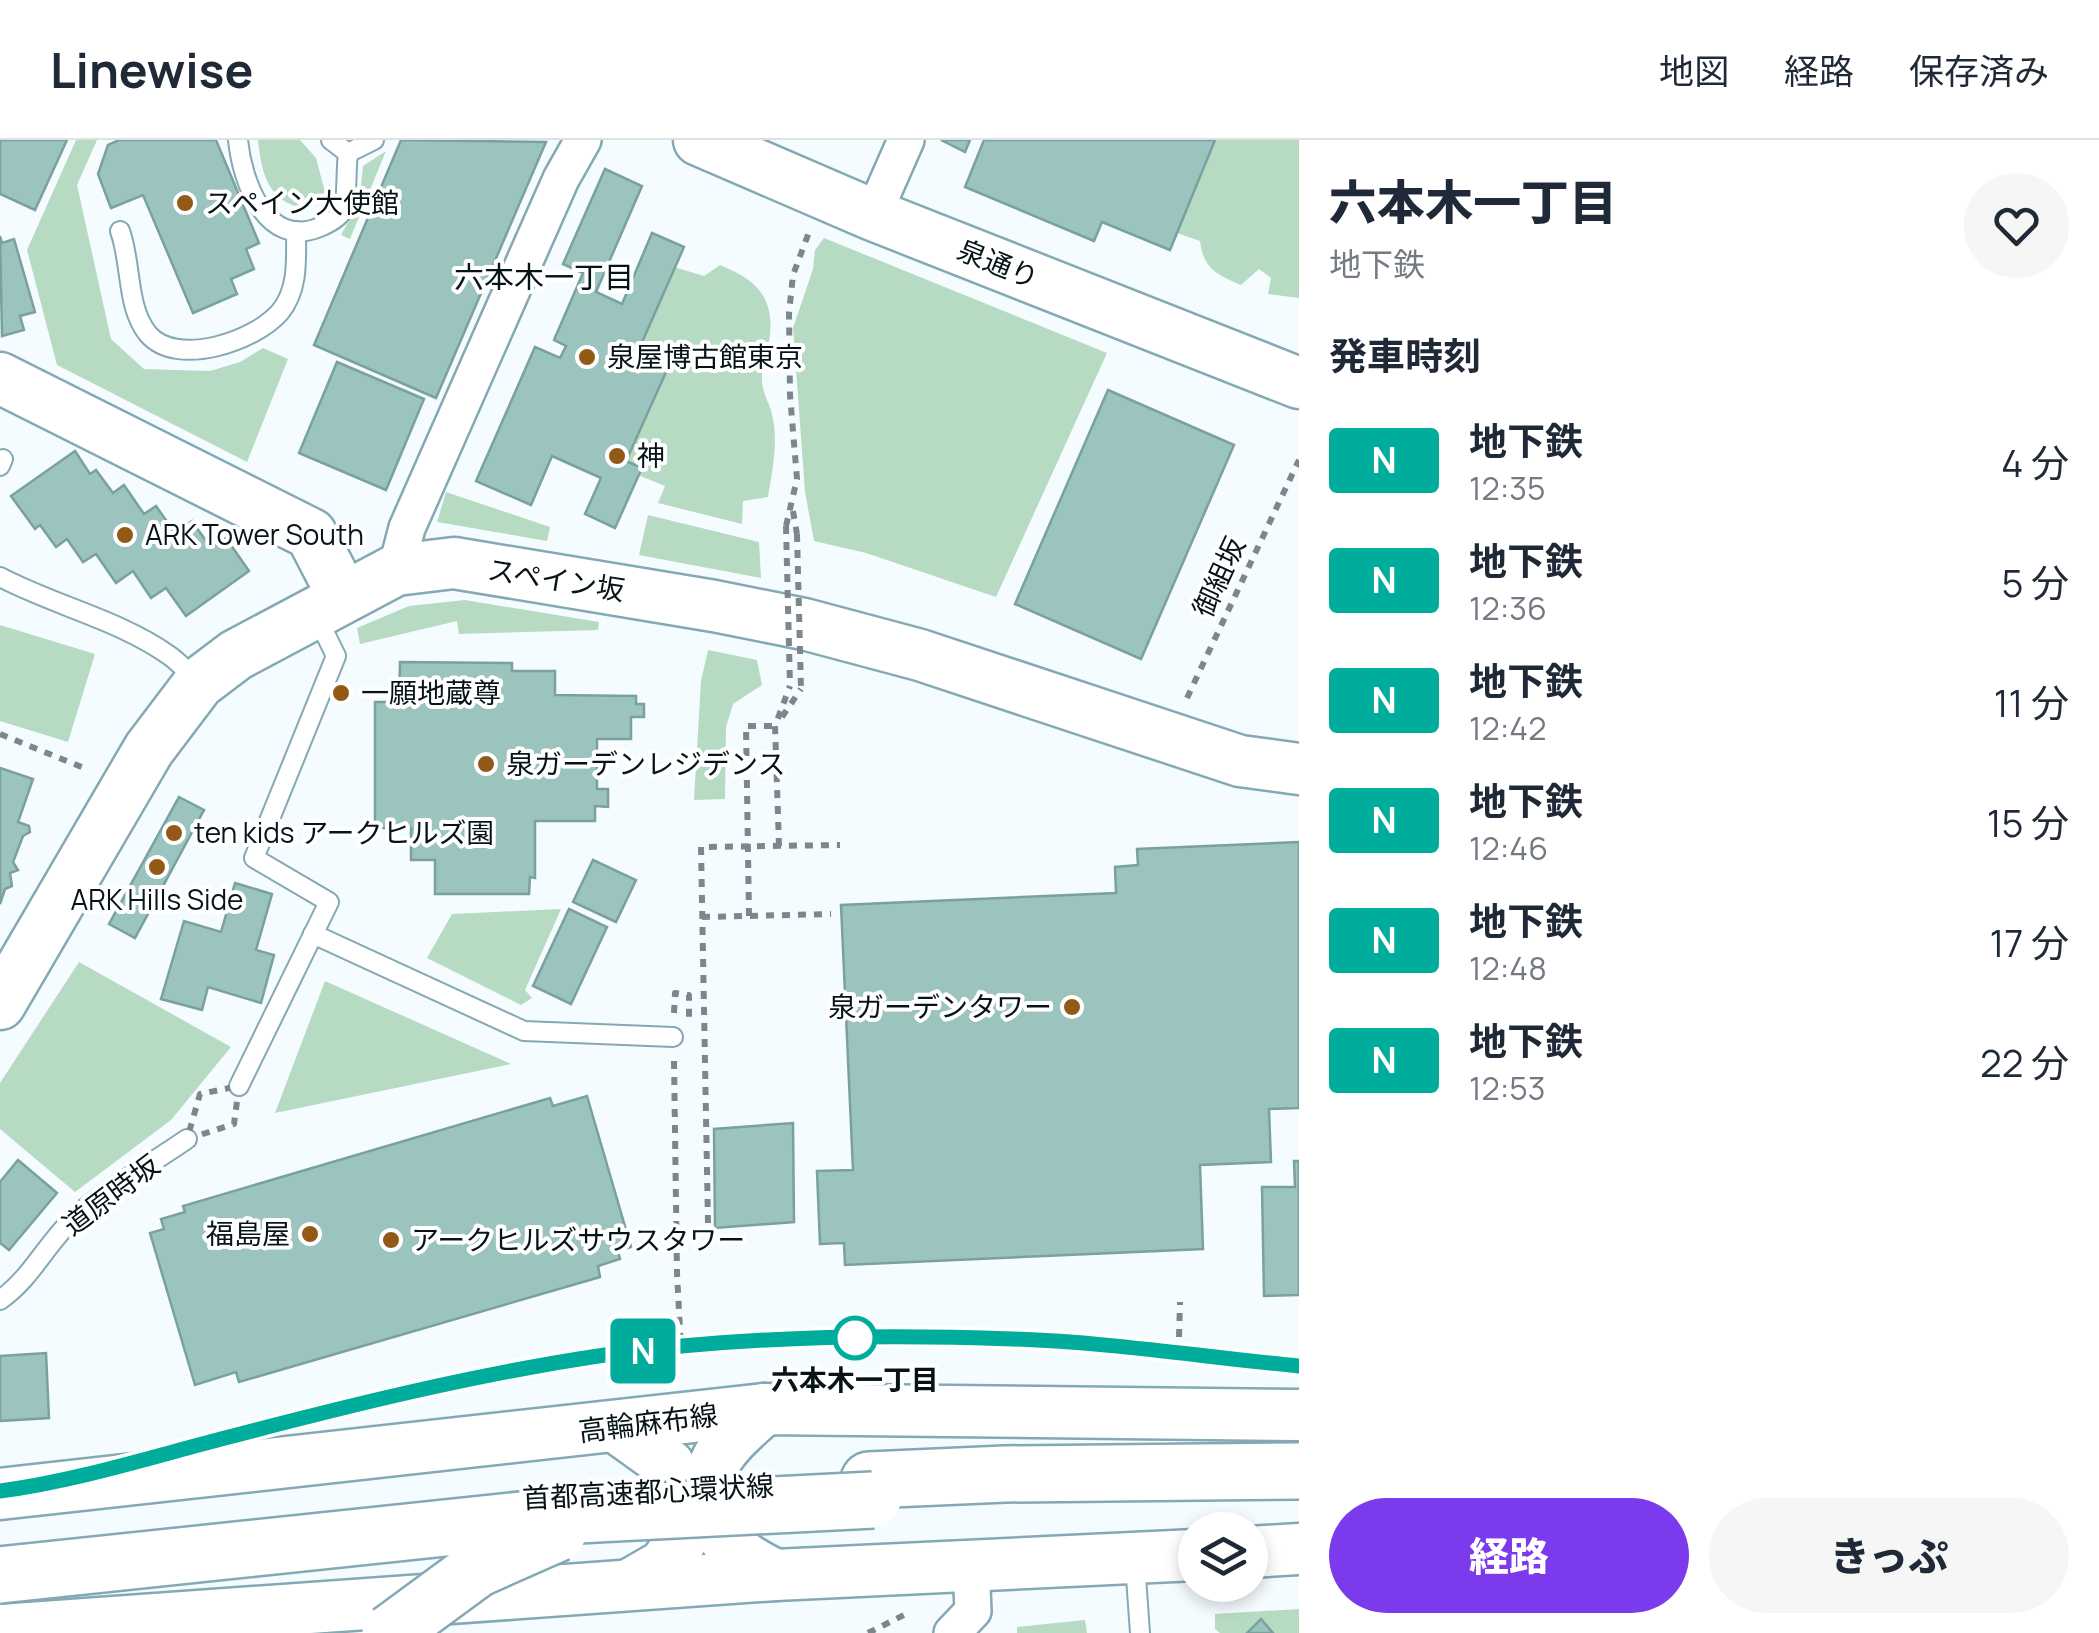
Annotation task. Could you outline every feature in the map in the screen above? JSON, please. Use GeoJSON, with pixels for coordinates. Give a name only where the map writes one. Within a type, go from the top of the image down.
{"type":"FeatureCollection","features":[{"type":"Feature","properties":{"kind":"highway","name":"首都高速都心環状線"},"geometry":{"type":"LineString","coordinates":[[0,1575],[1005,1474],[1289,1482]]}},
{"type":"Feature","properties":{"kind":"highway","name":"首都高速都心環状線"},"geometry":{"type":"LineString","coordinates":[[0,1554],[555,1496],[871,1490]]}},
{"type":"Feature","properties":{"kind":"highway"},"geometry":{"type":"LineString","coordinates":[[390,1633],[477,1569],[572,1528],[649,1510],[871,1490]]}},
{"type":"Feature","properties":{"kind":"highway"},"geometry":{"type":"LineString","coordinates":[[430,1633],[488,1590],[520,1572],[586,1546],[654,1529],[871,1490]]}},
{"type":"Feature","properties":{"kind":"main road","name":"泉通り"},"geometry":{"type":"LineString","coordinates":[[698,140],[1299,383]]}},
{"type":"Feature","properties":{"kind":"main road"},"geometry":{"type":"LineString","coordinates":[[0,378],[311,534],[328,604]]}},
{"type":"Feature","properties":{"kind":"main road","name":"スペイン坂"},"geometry":{"type":"LineString","coordinates":[[0,1004],[150,749],[199,683],[236,655],[396,570],[454,563],[804,624],[920,655],[1240,761],[1299,769]]}},
{"type":"Feature","properties":{"kind":"main road"},"geometry":{"type":"LineString","coordinates":[[764,1409],[732,1440],[713,1468],[714,1504],[719,1533],[738,1556],[775,1575]]}},
{"type":"Feature","properties":{"kind":"main road","name":"高輪麻布線"},"geometry":{"type":"LineString","coordinates":[[0,1494],[764,1409],[1299,1416]]}},
{"type":"Feature","properties":{"kind":"main road"},"geometry":{"type":"LineString","coordinates":[[616,1426],[670,1466],[686,1506],[685,1534],[664,1565],[631,1584]]}},
{"type":"Feature","properties":{"kind":"main road"},"geometry":{"type":"LineString","coordinates":[[1268,1551],[1299,1550]]}},
{"type":"Feature","properties":{"kind":"main road"},"geometry":{"type":"LineString","coordinates":[[0,1630],[631,1584],[1178,1555]]}},
{"type":"Feature","properties":{"kind":"main road"},"geometry":{"type":"LineString","coordinates":[[430,1633],[514,1595]]}},
{"type":"Feature","properties":{"kind":"street"},"geometry":{"type":"LineString","coordinates":[[396,570],[406,528],[561,179],[583,140]]}},
{"type":"Feature","properties":{"kind":"street"},"geometry":{"type":"LineString","coordinates":[[874,214],[906,140]]}},
{"type":"Feature","properties":{"kind":"street"},"geometry":{"type":"LineString","coordinates":[[952,1633],[973,1611],[971,1564]]}},
{"type":"Feature","properties":{"kind":"lane"},"geometry":{"type":"LineString","coordinates":[[238,140],[240,160],[257,206],[273,222],[296,231],[307,232],[340,215],[346,206],[344,177],[348,153]]}},
{"type":"Feature","properties":{"kind":"lane"},"geometry":{"type":"LineString","coordinates":[[331,140],[348,153]]}},
{"type":"Feature","properties":{"kind":"lane"},"geometry":{"type":"LineString","coordinates":[[348,153],[374,140]]}},
{"type":"Feature","properties":{"kind":"lane"},"geometry":{"type":"LineString","coordinates":[[120,232],[128,253],[137,317],[150,336],[157,342],[178,347],[208,348],[232,345],[262,328],[282,310],[296,278],[296,231]]}},
{"type":"Feature","properties":{"kind":"lane"},"geometry":{"type":"LineString","coordinates":[[0,577],[117,627],[170,656],[199,683]]}},
{"type":"Feature","properties":{"kind":"lane"},"geometry":{"type":"LineString","coordinates":[[239,1086],[329,902],[254,858],[336,656],[328,604]]}},
{"type":"Feature","properties":{"kind":"lane"},"geometry":{"type":"LineString","coordinates":[[313,934],[524,1031],[674,1036]]}},
{"type":"Feature","properties":{"kind":"lane","name":"道原時坂"},"geometry":{"type":"LineString","coordinates":[[0,1300],[21,1286],[53,1239],[79,1213],[187,1139]]}},
{"type":"Feature","properties":{"kind":"lane"},"geometry":{"type":"LineString","coordinates":[[1134,1558],[1140,1633]]}},
{"type":"Feature","properties":{"kind":"path"},"geometry":{"type":"LineString","coordinates":[[779,846],[775,726],[790,686],[786,526],[797,480],[789,313],[793,275],[814,217]]}},
{"type":"Feature","properties":{"kind":"path","name":"御組坂"},"geometry":{"type":"LineString","coordinates":[[1180,714],[1299,460]]}},
{"type":"Feature","properties":{"kind":"path"},"geometry":{"type":"LineString","coordinates":[[775,726],[801,689],[798,534],[792,509]]}},
{"type":"Feature","properties":{"kind":"path"},"geometry":{"type":"LineString","coordinates":[[749,916],[746,726],[775,726]]}},
{"type":"Feature","properties":{"kind":"path"},"geometry":{"type":"LineString","coordinates":[[0,734],[95,772]]}},
{"type":"Feature","properties":{"kind":"path"},"geometry":{"type":"LineString","coordinates":[[708,1223],[701,847],[840,845]]}},
{"type":"Feature","properties":{"kind":"path"},"geometry":{"type":"LineString","coordinates":[[702,917],[831,914]]}},
{"type":"Feature","properties":{"kind":"path"},"geometry":{"type":"LineString","coordinates":[[674,1036],[681,1348]]}},
{"type":"Feature","properties":{"kind":"path","name":"道原時坂"},"geometry":{"type":"LineString","coordinates":[[239,1086],[234,1124],[187,1139],[200,1094],[239,1086]]}},
{"type":"Feature","properties":{"kind":"path"},"geometry":{"type":"LineString","coordinates":[[1179,1337],[1180,1302]]}},
{"type":"Feature","properties":{"kind":"path"},"geometry":{"type":"LineString","coordinates":[[868,1633],[904,1616]]}},
{"type":"Feature","properties":{"kind":"green space"},"geometry":{"type":"Polygon","coordinates":[[[76,140],[97,140],[77,185],[111,339],[144,369],[210,371],[240,362],[263,348],[288,359],[247,462],[57,365],[27,250],[76,140]]]}},
{"type":"Feature","properties":{"kind":"green space"},"geometry":{"type":"Polygon","coordinates":[[[258,140],[300,140],[316,158],[325,192],[309,209],[276,195],[265,177],[258,140]]]}},
{"type":"Feature","properties":{"kind":"green space"},"geometry":{"type":"Polygon","coordinates":[[[1215,140],[1299,140],[1299,298],[1268,294],[1271,278],[1259,269],[1241,285],[1225,278],[1208,264],[1200,241],[1177,233],[1215,140]]]}},
{"type":"Feature","properties":{"kind":"green space"},"geometry":{"type":"Polygon","coordinates":[[[386,151],[350,239],[341,235],[359,202],[363,166],[386,151]]]}},
{"type":"Feature","properties":{"kind":"green space"},"geometry":{"type":"Polygon","coordinates":[[[824,238],[1107,353],[996,597],[866,553],[814,541],[805,492],[793,328],[813,269],[815,250],[824,238]]]}},
{"type":"Feature","properties":{"kind":"green space"},"geometry":{"type":"Polygon","coordinates":[[[720,265],[752,283],[769,309],[770,335],[762,382],[774,429],[773,468],[768,497],[743,501],[742,524],[658,503],[665,486],[638,475],[626,461],[666,370],[636,356],[674,267],[704,276],[720,265]]]}},
{"type":"Feature","properties":{"kind":"green space"},"geometry":{"type":"Polygon","coordinates":[[[446,492],[550,527],[547,541],[437,522],[446,492]]]}},
{"type":"Feature","properties":{"kind":"green space"},"geometry":{"type":"Polygon","coordinates":[[[648,515],[759,542],[761,578],[639,555],[648,515]]]}},
{"type":"Feature","properties":{"kind":"green space"},"geometry":{"type":"Polygon","coordinates":[[[465,600],[599,622],[598,630],[459,634],[457,621],[360,644],[357,628],[409,606],[465,600]]]}},
{"type":"Feature","properties":{"kind":"green space"},"geometry":{"type":"Polygon","coordinates":[[[0,625],[95,654],[68,742],[0,721],[0,625]]]}},
{"type":"Feature","properties":{"kind":"green space"},"geometry":{"type":"Polygon","coordinates":[[[708,650],[757,660],[762,685],[733,704],[726,727],[725,799],[694,800],[701,681],[708,650]]]}},
{"type":"Feature","properties":{"kind":"green space"},"geometry":{"type":"Polygon","coordinates":[[[561,909],[525,990],[532,998],[521,1005],[427,958],[452,914],[561,909]]]}},
{"type":"Feature","properties":{"kind":"green space"},"geometry":{"type":"Polygon","coordinates":[[[79,962],[231,1047],[171,1120],[75,1192],[0,1129],[0,1083],[79,962]]]}},
{"type":"Feature","properties":{"kind":"green space"},"geometry":{"type":"Polygon","coordinates":[[[325,981],[511,1064],[275,1113],[325,981]]]}},
{"type":"Feature","properties":{"kind":"green space"},"geometry":{"type":"Polygon","coordinates":[[[1299,1609],[1299,1633],[1273,1633],[1261,1620],[1247,1633],[1220,1633],[1215,1629],[1215,1614],[1299,1609]]]}},
{"type":"Feature","properties":{"kind":"green space"},"geometry":{"type":"Polygon","coordinates":[[[1085,1620],[1087,1633],[1017,1633],[1017,1627],[1085,1620]]]}},
{"type":"Feature","properties":{"kind":"building"},"geometry":{"type":"Polygon","coordinates":[[[0,140],[67,140],[35,210],[0,194],[0,140]]]}},
{"type":"Feature","properties":{"kind":"building"},"geometry":{"type":"Polygon","coordinates":[[[119,140],[216,140],[259,243],[246,249],[254,269],[231,279],[237,294],[193,313],[143,195],[111,208],[98,174],[108,145],[119,140]]]}},
{"type":"Feature","properties":{"kind":"building"},"geometry":{"type":"Polygon","coordinates":[[[401,140],[546,142],[436,398],[314,345],[401,140]]]}},
{"type":"Feature","properties":{"kind":"building"},"geometry":{"type":"Polygon","coordinates":[[[941,140],[970,140],[965,152],[941,140]]]}},
{"type":"Feature","properties":{"kind":"building"},"geometry":{"type":"Polygon","coordinates":[[[984,140],[1215,140],[1170,250],[1102,222],[1094,241],[965,187],[984,140]]]}},
{"type":"Feature","properties":{"kind":"building"},"geometry":{"type":"Polygon","coordinates":[[[605,169],[642,186],[596,292],[622,304],[652,233],[684,247],[636,356],[667,370],[626,461],[642,468],[615,528],[585,514],[601,478],[552,456],[531,505],[476,481],[535,347],[560,358],[566,346],[554,340],[583,273],[563,264],[605,169]]]}},
{"type":"Feature","properties":{"kind":"building"},"geometry":{"type":"Polygon","coordinates":[[[0,236],[2,243],[14,239],[35,312],[20,316],[24,330],[2,336],[0,236]]]}},
{"type":"Feature","properties":{"kind":"building"},"geometry":{"type":"Polygon","coordinates":[[[337,362],[424,399],[386,490],[299,453],[337,362]]]}},
{"type":"Feature","properties":{"kind":"building"},"geometry":{"type":"Polygon","coordinates":[[[1108,390],[1234,445],[1141,659],[1015,604],[1108,390]]]}},
{"type":"Feature","properties":{"kind":"building","name":"ARK Tower South"},"geometry":{"type":"Polygon","coordinates":[[[75,451],[90,474],[96,470],[113,493],[124,485],[144,514],[156,506],[175,533],[192,521],[211,548],[226,538],[249,571],[186,616],[166,588],[151,598],[133,571],[116,583],[96,554],[83,562],[67,539],[56,547],[40,525],[35,529],[11,496],[75,451]]]}},
{"type":"Feature","properties":{"kind":"building","name":"泉ガーデンレジデンス"},"geometry":{"type":"Polygon","coordinates":[[[400,662],[512,663],[512,671],[555,671],[555,695],[636,696],[636,704],[644,704],[644,717],[631,717],[631,739],[597,739],[597,789],[608,789],[608,807],[595,806],[595,821],[535,821],[535,878],[530,877],[529,894],[435,894],[435,860],[411,860],[411,828],[375,828],[375,702],[399,702],[400,662]]]}},
{"type":"Feature","properties":{"kind":"building"},"geometry":{"type":"Polygon","coordinates":[[[0,768],[33,779],[18,822],[29,826],[30,832],[23,836],[13,862],[18,870],[10,873],[12,886],[5,889],[0,904],[0,768]]]}},
{"type":"Feature","properties":{"kind":"building","name":"ARK Hills Side"},"geometry":{"type":"Polygon","coordinates":[[[179,797],[204,810],[135,938],[109,924],[179,797]]]}},
{"type":"Feature","properties":{"kind":"building","name":"泉ガーデンタワー"},"geometry":{"type":"Polygon","coordinates":[[[1299,842],[1299,1108],[1269,1109],[1271,1162],[1200,1165],[1203,1249],[845,1265],[844,1243],[820,1244],[817,1171],[853,1170],[841,905],[1116,893],[1115,867],[1138,865],[1137,849],[1299,842]]]}},
{"type":"Feature","properties":{"kind":"building"},"geometry":{"type":"Polygon","coordinates":[[[593,860],[636,880],[616,922],[573,902],[593,860]]]}},
{"type":"Feature","properties":{"kind":"building"},"geometry":{"type":"Polygon","coordinates":[[[235,883],[272,894],[256,950],[274,955],[261,1003],[208,987],[202,1010],[161,999],[184,921],[221,932],[235,883]]]}},
{"type":"Feature","properties":{"kind":"building"},"geometry":{"type":"Polygon","coordinates":[[[569,909],[607,927],[571,1004],[533,986],[569,909]]]}},
{"type":"Feature","properties":{"kind":"building","name":"アークヒルズサウスタワー"},"geometry":{"type":"Polygon","coordinates":[[[587,1096],[631,1247],[618,1251],[620,1259],[598,1266],[600,1277],[239,1382],[236,1372],[195,1385],[150,1233],[164,1229],[161,1219],[185,1212],[183,1206],[550,1098],[553,1106],[587,1096]]]}},
{"type":"Feature","properties":{"kind":"building"},"geometry":{"type":"Polygon","coordinates":[[[793,1123],[794,1222],[715,1228],[714,1129],[793,1123]]]}},
{"type":"Feature","properties":{"kind":"building"},"geometry":{"type":"Polygon","coordinates":[[[18,1160],[57,1193],[9,1250],[0,1243],[0,1182],[18,1160]]]}},
{"type":"Feature","properties":{"kind":"building"},"geometry":{"type":"Polygon","coordinates":[[[1294,1161],[1299,1161],[1299,1295],[1264,1296],[1262,1187],[1295,1187],[1294,1161]]]}},
{"type":"Feature","properties":{"kind":"building"},"geometry":{"type":"Polygon","coordinates":[[[46,1353],[49,1418],[0,1421],[0,1356],[46,1353]]]}},
{"type":"Feature","properties":{"kind":"building"},"geometry":{"type":"Polygon","coordinates":[[[1261,1619],[1273,1633],[1247,1633],[1261,1619]]]}},
{"type":"Feature","properties":{"kind":"metro line","name":"N"},"geometry":{"type":"LineString","coordinates":[[0,1491],[113,1468],[363,1402],[485,1377],[606,1355],[719,1344],[866,1337],[1016,1339],[1299,1366]]}},
{"type":"Feature","properties":{"kind":"place","name":"スペイン大使館"},"geometry":{"type":"Point","coordinates":[185,203]}},
{"type":"Feature","properties":{"kind":"place","name":"泉屋博古館東京"},"geometry":{"type":"Point","coordinates":[587,357]}},
{"type":"Feature","properties":{"kind":"place","name":"神"},"geometry":{"type":"Point","coordinates":[617,456]}},
{"type":"Feature","properties":{"kind":"place","name":"ARK Tower South"},"geometry":{"type":"Point","coordinates":[125,535]}},
{"type":"Feature","properties":{"kind":"place","name":"一願地蔵尊"},"geometry":{"type":"Point","coordinates":[341,693]}},
{"type":"Feature","properties":{"kind":"place","name":"泉ガーデンレジデンス"},"geometry":{"type":"Point","coordinates":[486,764]}},
{"type":"Feature","properties":{"kind":"place","name":"ten kids アークヒルズ園"},"geometry":{"type":"Point","coordinates":[174,833]}},
{"type":"Feature","properties":{"kind":"place","name":"ARK Hills Side"},"geometry":{"type":"Point","coordinates":[157,867]}},
{"type":"Feature","properties":{"kind":"place","name":"泉ガーデンタワー"},"geometry":{"type":"Point","coordinates":[1072,1007]}},
{"type":"Feature","properties":{"kind":"place","name":"福島屋"},"geometry":{"type":"Point","coordinates":[310,1234]}},
{"type":"Feature","properties":{"kind":"place","name":"アークヒルズサウスタワー"},"geometry":{"type":"Point","coordinates":[391,1240]}},
{"type":"Feature","properties":{"kind":"place","name":"六本木一丁目"},"geometry":{"type":"Point","coordinates":[855,1338]}},
{"type":"Feature","properties":{"kind":"district","name":"六本木一丁目"},"geometry":{"type":"Point","coordinates":[544,278]}}]}
